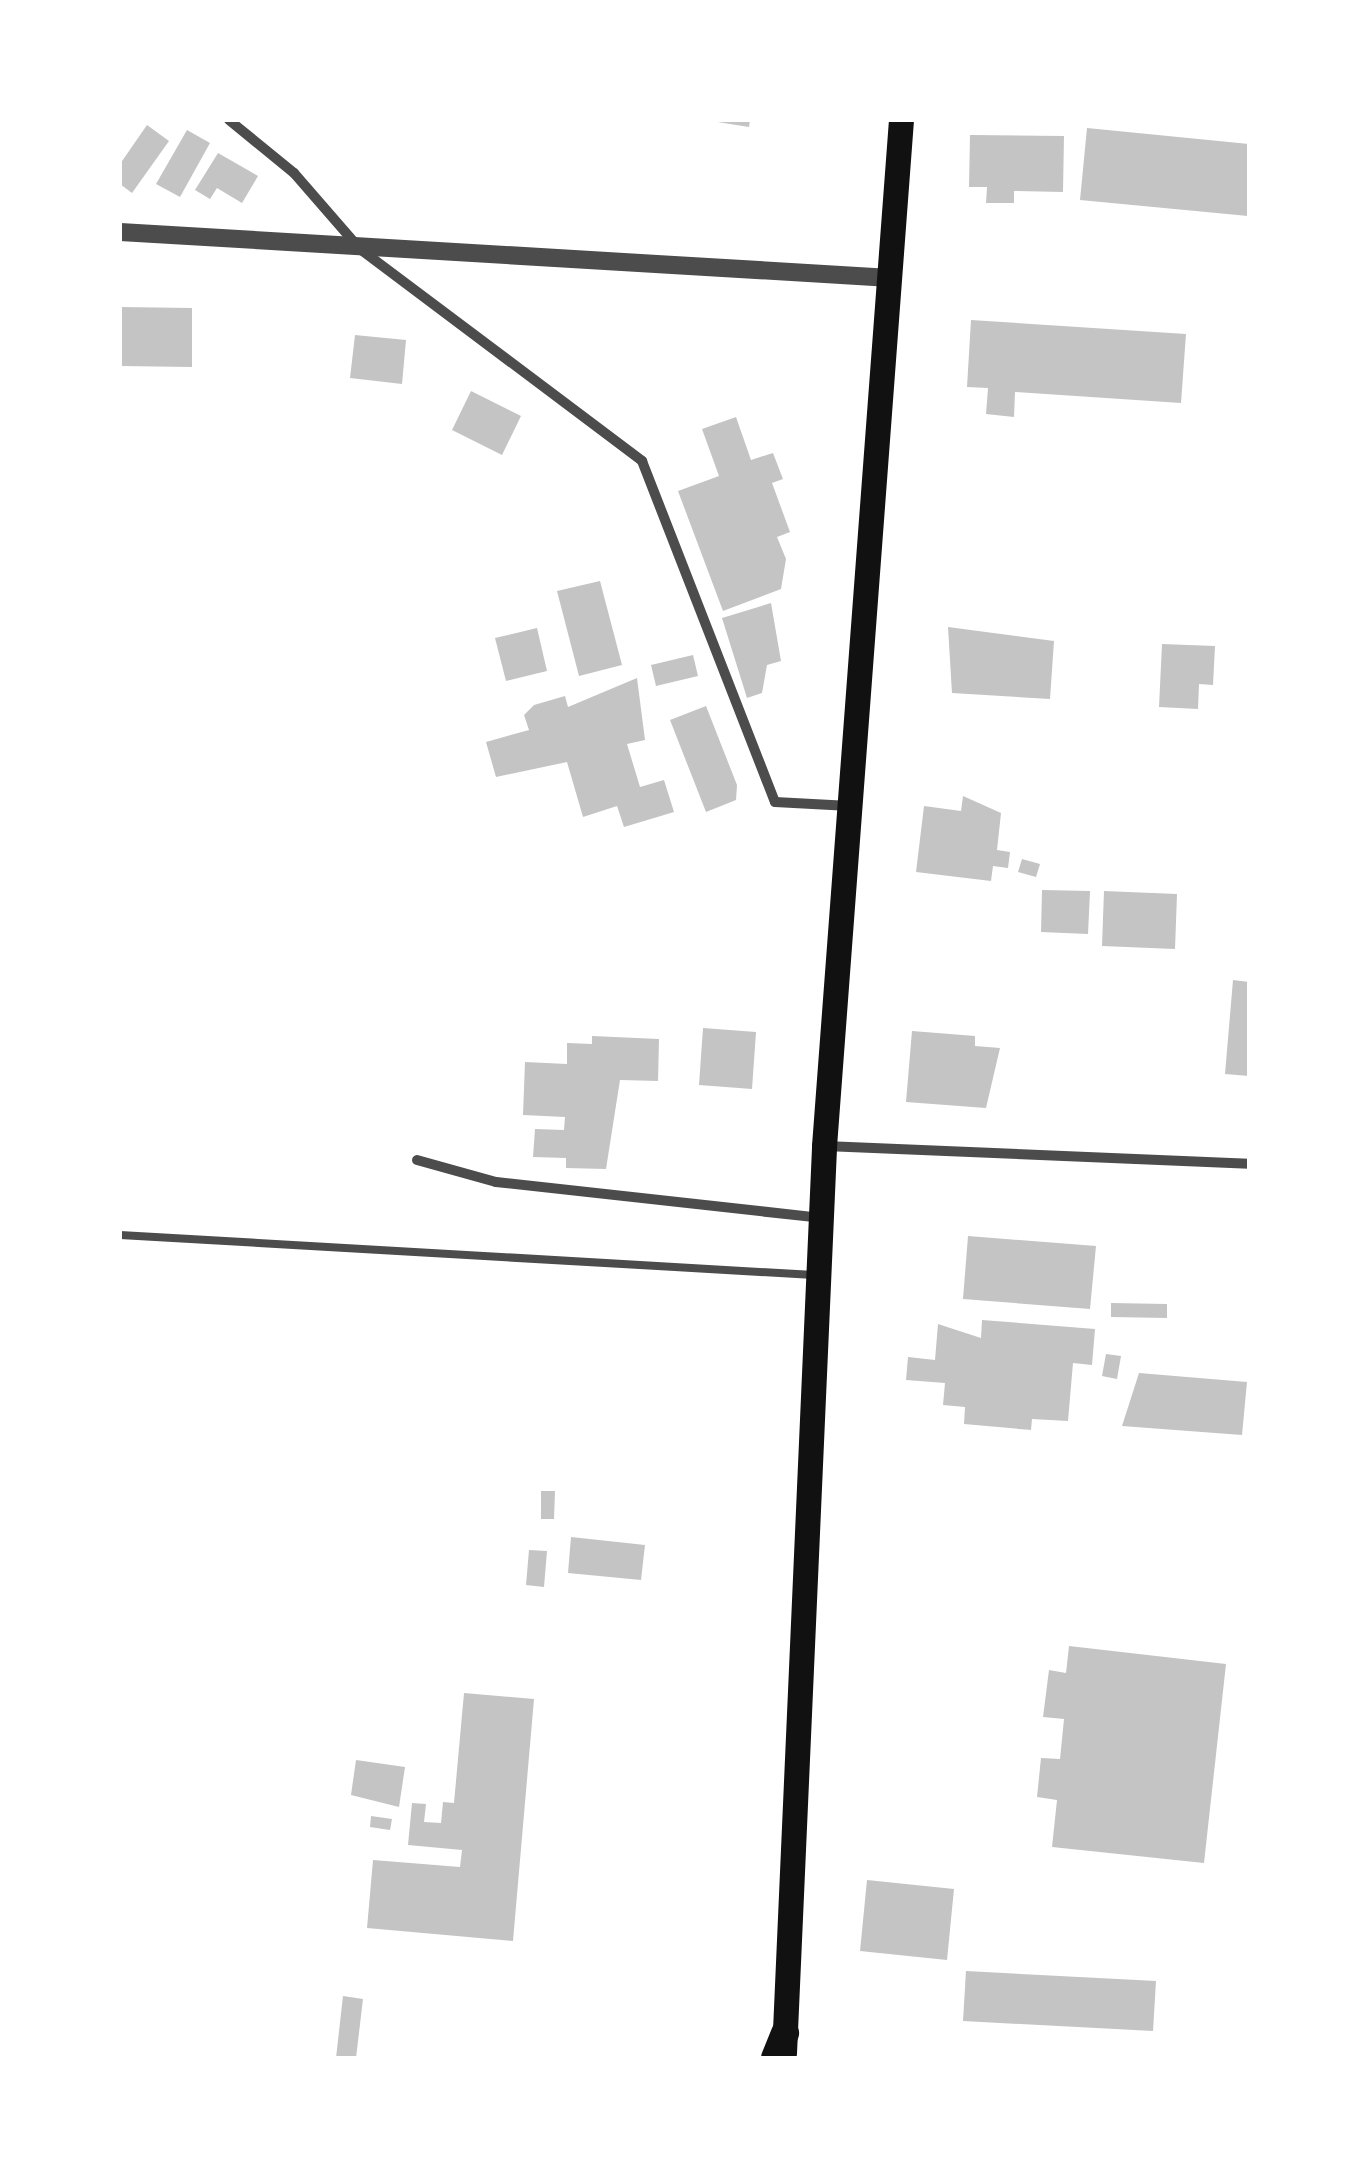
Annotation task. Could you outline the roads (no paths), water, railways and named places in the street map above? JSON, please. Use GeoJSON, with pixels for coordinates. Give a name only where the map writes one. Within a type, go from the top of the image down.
{"type":"FeatureCollection","features":[{"type":"Feature","properties":{"kind":"main road"},"geometry":{"type":"LineString","coordinates":[[783,2052],[824,1146],[901,120]]}},
{"type":"Feature","properties":{"kind":"street"},"geometry":{"type":"LineString","coordinates":[[229,120],[294,172],[360,250],[642,461],[775,802],[850,806]]}},
{"type":"Feature","properties":{"kind":"street"},"geometry":{"type":"LineString","coordinates":[[120,232],[360,250],[891,278]]}},
{"type":"Feature","properties":{"kind":"street"},"geometry":{"type":"LineString","coordinates":[[824,1146],[1249,1164]]}},
{"type":"Feature","properties":{"kind":"street"},"geometry":{"type":"LineString","coordinates":[[418,1160],[496,1182],[821,1218]]}},
{"type":"Feature","properties":{"kind":"lane"},"geometry":{"type":"LineString","coordinates":[[120,1235],[818,1275]]}}]}
